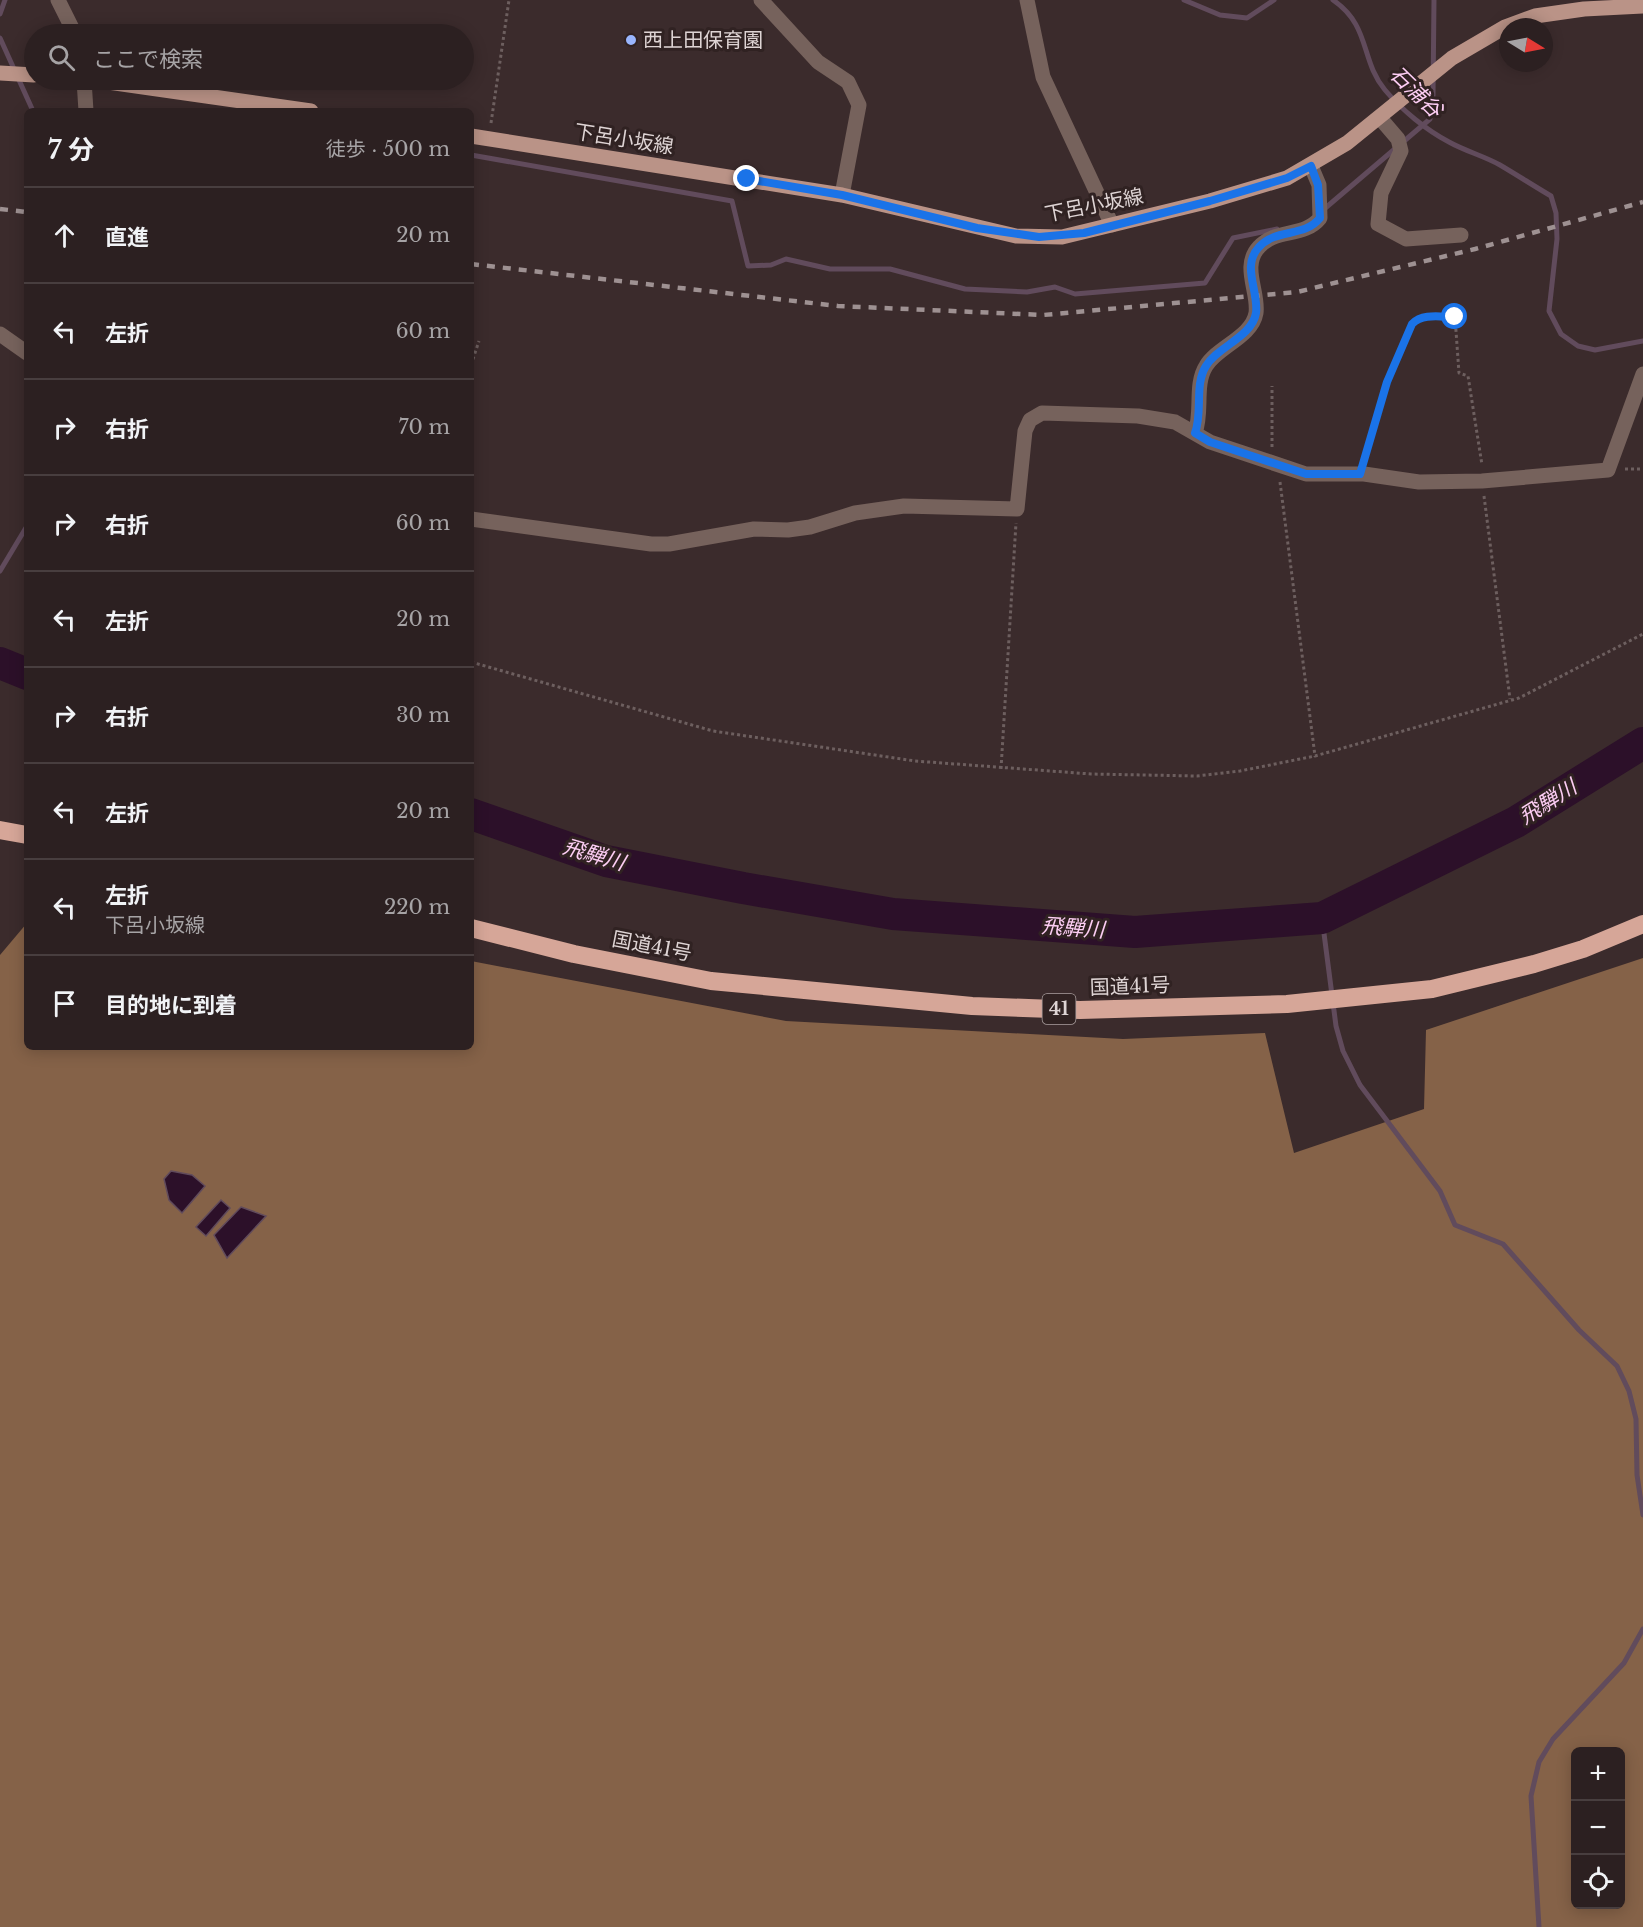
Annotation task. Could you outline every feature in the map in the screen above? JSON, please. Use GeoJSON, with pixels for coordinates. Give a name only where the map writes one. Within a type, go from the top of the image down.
{"type":"FeatureCollection","features":[{"type":"Feature","properties":{"kind":"highway"},"geometry":{"type":"LineString","coordinates":[[0,830],[24,834]]}},
{"type":"Feature","properties":{"kind":"highway","name":"国道41号"},"geometry":{"type":"LineString","coordinates":[[474,929],[574,954],[711,981],[972,1006],[1080,1010],[1287,1004],[1432,989],[1481,979],[1583,949],[1643,924]]}},
{"type":"Feature","properties":{"kind":"main road","name":"下呂小坂線"},"geometry":{"type":"LineString","coordinates":[[474,136],[842,195],[1016,236],[1062,237],[1256,188],[1311,166],[1380,118],[1452,58],[1505,27],[1535,16],[1643,6]]}},
{"type":"Feature","properties":{"kind":"main road"},"geometry":{"type":"LineString","coordinates":[[0,73],[24,74]]}},
{"type":"Feature","properties":{"kind":"main road"},"geometry":{"type":"LineString","coordinates":[[164,90],[290,108]]}},
{"type":"Feature","properties":{"kind":"street"},"geometry":{"type":"LineString","coordinates":[[58,0],[70,24]]}},
{"type":"Feature","properties":{"kind":"street"},"geometry":{"type":"LineString","coordinates":[[761,0],[818,62],[848,82],[859,105],[842,195]]}},
{"type":"Feature","properties":{"kind":"street"},"geometry":{"type":"LineString","coordinates":[[1028,0],[1043,77],[1112,225]]}},
{"type":"Feature","properties":{"kind":"street"},"geometry":{"type":"LineString","coordinates":[[83,90],[85,108]]}},
{"type":"Feature","properties":{"kind":"street"},"geometry":{"type":"LineString","coordinates":[[1380,118],[1398,140],[1401,151],[1381,193],[1378,224],[1406,239],[1461,235]]}},
{"type":"Feature","properties":{"kind":"street"},"geometry":{"type":"LineString","coordinates":[[1195,433],[1205,366],[1241,335],[1253,321],[1256,312],[1251,269],[1254,255],[1260,246],[1273,237],[1312,227],[1320,218],[1318,185],[1311,166]]}},
{"type":"Feature","properties":{"kind":"street"},"geometry":{"type":"LineString","coordinates":[[0,334],[24,351]]}},
{"type":"Feature","properties":{"kind":"street"},"geometry":{"type":"LineString","coordinates":[[474,519],[651,544],[669,544],[754,529],[788,530],[810,527],[855,513],[904,506],[1017,509],[1025,431],[1030,420],[1042,413],[1138,416],[1175,422],[1210,442],[1306,474],[1360,474],[1419,482],[1483,481],[1608,470],[1643,374]]}},
{"type":"Feature","properties":{"kind":"path"},"geometry":{"type":"LineString","coordinates":[[489,139],[509,0]]}},
{"type":"Feature","properties":{"kind":"path"},"geometry":{"type":"LineString","coordinates":[[1360,474],[1387,382],[1412,324],[1417,319],[1425,317],[1457,317],[1459,373],[1468,376],[1510,699]]}},
{"type":"Feature","properties":{"kind":"path"},"geometry":{"type":"LineString","coordinates":[[474,356],[479,340]]}},
{"type":"Feature","properties":{"kind":"path"},"geometry":{"type":"LineString","coordinates":[[1272,386],[1275,464],[1315,756]]}},
{"type":"Feature","properties":{"kind":"path"},"geometry":{"type":"LineString","coordinates":[[1001,769],[1017,509]]}},
{"type":"Feature","properties":{"kind":"path"},"geometry":{"type":"LineString","coordinates":[[474,663],[713,731],[915,761],[1001,769],[1197,776],[1240,771],[1315,756],[1519,698],[1643,634]]}},
{"type":"Feature","properties":{"kind":"shaded area"},"geometry":{"type":"Polygon","coordinates":[[[24,927],[24,1050],[474,1050],[474,962],[786,1021],[1123,1039],[1265,1033],[1294,1153],[1424,1109],[1426,1030],[1643,958],[1643,1927],[0,1927],[0,955],[24,927]]]}},
{"type":"Feature","properties":{"kind":"shaded area"},"geometry":{"type":"Polygon","coordinates":[[[171,1171],[192,1175],[205,1186],[182,1213],[169,1200],[164,1179],[171,1171]]]}},
{"type":"Feature","properties":{"kind":"shaded area"},"geometry":{"type":"Polygon","coordinates":[[[221,1200],[230,1208],[206,1236],[196,1227],[221,1200]]]}},
{"type":"Feature","properties":{"kind":"shaded area"},"geometry":{"type":"Polygon","coordinates":[[[241,1207],[266,1216],[227,1258],[214,1235],[241,1207]]]}},
{"type":"Feature","properties":{"kind":"waterway"},"geometry":{"type":"LineString","coordinates":[[0,14],[5,0]]}},
{"type":"Feature","properties":{"kind":"waterway","name":"石浦谷"},"geometry":{"type":"LineString","coordinates":[[1184,0],[1220,15],[1247,18],[1274,0]]}},
{"type":"Feature","properties":{"kind":"waterway"},"geometry":{"type":"LineString","coordinates":[[1333,0],[1354,21],[1377,79],[1407,112],[1440,137],[1500,165],[1551,196],[1556,213],[1557,239],[1549,311],[1561,334],[1578,346],[1595,350],[1643,341]]}},
{"type":"Feature","properties":{"kind":"waterway","name":"石浦谷"},"geometry":{"type":"LineString","coordinates":[[1323,210],[1430,119],[1433,95],[1434,0]]}},
{"type":"Feature","properties":{"kind":"waterway"},"geometry":{"type":"LineString","coordinates":[[0,38],[32,108]]}},
{"type":"Feature","properties":{"kind":"waterway"},"geometry":{"type":"LineString","coordinates":[[474,156],[732,201],[748,266],[771,265],[786,259],[830,269],[890,269],[965,289],[1027,292],[1055,287],[1075,294],[1205,283],[1233,238],[1277,229]]}},
{"type":"Feature","properties":{"kind":"waterway"},"geometry":{"type":"LineString","coordinates":[[0,571],[24,531]]}},
{"type":"Feature","properties":{"kind":"waterway","name":"飛騨川"},"geometry":{"type":"LineString","coordinates":[[0,663],[24,673]]}},
{"type":"Feature","properties":{"kind":"waterway","name":"飛騨川"},"geometry":{"type":"LineString","coordinates":[[474,815],[606,861],[743,888],[893,914],[1135,932],[1322,918],[1516,822],[1643,743]]}},
{"type":"Feature","properties":{"kind":"waterway"},"geometry":{"type":"LineString","coordinates":[[1322,918],[1336,1026],[1343,1051],[1360,1085],[1440,1191],[1455,1225],[1503,1244],[1579,1330],[1617,1366],[1629,1391],[1636,1419],[1637,1475],[1643,1515]]}},
{"type":"Feature","properties":{"kind":"waterway"},"geometry":{"type":"LineString","coordinates":[[1539,1927],[1531,1796],[1539,1762],[1553,1739],[1624,1663],[1643,1629]]}},
{"type":"Feature","properties":{"kind":"railway"},"geometry":{"type":"LineString","coordinates":[[474,264],[838,306],[1043,315],[1297,292],[1475,249],[1643,202]]}},
{"type":"Feature","properties":{"kind":"railway"},"geometry":{"type":"LineString","coordinates":[[0,209],[24,212]]}},
{"type":"Feature","properties":{"kind":"place","name":"西上田保育園"},"geometry":{"type":"Point","coordinates":[631,40]}},
{"type":"Feature","properties":{"kind":"route"},"geometry":{"type":"LineString","coordinates":[[747,179],[842,195],[1016,236],[1062,237],[1256,188],[1287,178],[1311,166],[1318,185],[1320,218],[1312,227],[1273,237],[1260,246],[1254,255],[1251,269],[1256,312],[1253,321],[1241,335],[1205,366],[1195,433],[1210,442],[1306,474],[1360,474],[1387,382],[1412,324],[1417,319],[1425,317],[1455,317]]}}]}
